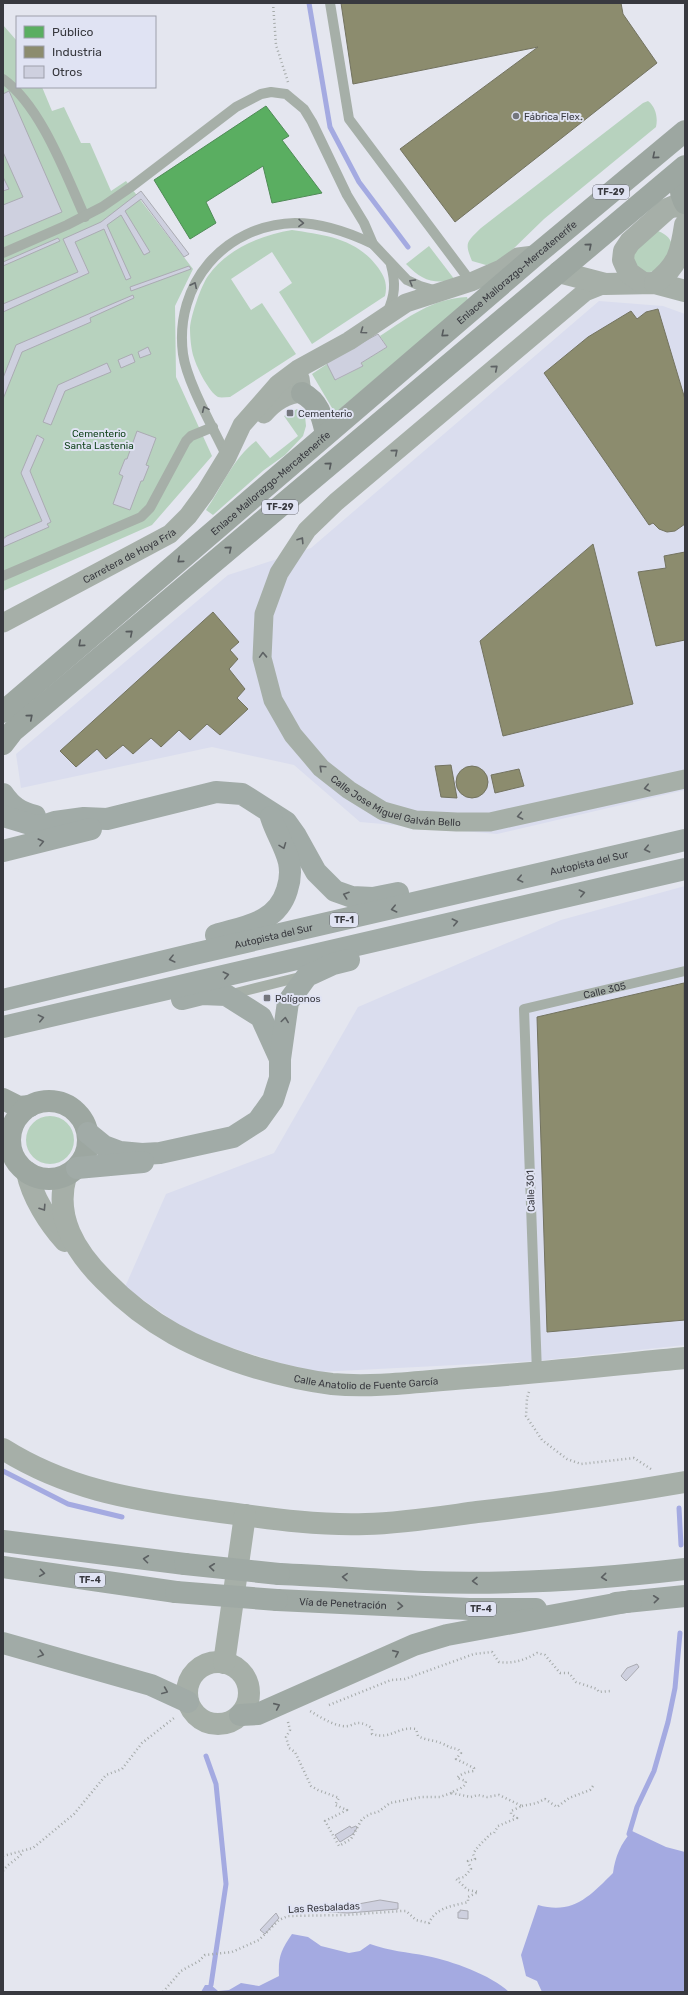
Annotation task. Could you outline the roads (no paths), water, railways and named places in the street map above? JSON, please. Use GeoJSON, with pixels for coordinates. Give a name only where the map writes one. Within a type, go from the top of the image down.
{"type":"FeatureCollection","features":[{"type":"Feature","properties":{"kind":"highway"},"geometry":{"type":"LineString","coordinates":[[3,816],[33,825],[43,826],[55,822],[84,818],[107,818],[216,792],[242,794],[286,822],[296,836],[316,872],[335,891],[352,897],[373,898],[413,889],[438,899]]}},
{"type":"Feature","properties":{"kind":"highway"},"geometry":{"type":"LineString","coordinates":[[3,794],[9,803],[19,812],[55,822]]}},
{"type":"Feature","properties":{"kind":"highway"},"geometry":{"type":"LineString","coordinates":[[194,954],[207,938],[258,922],[275,912],[284,898],[289,884],[289,862],[269,810]]}},
{"type":"Feature","properties":{"kind":"highway"},"geometry":{"type":"LineString","coordinates":[[3,851],[90,830],[107,818]]}},
{"type":"Feature","properties":{"kind":"highway","name":"Autopista del Sur"},"geometry":{"type":"LineString","coordinates":[[3,1000],[685,840]]}},
{"type":"Feature","properties":{"kind":"highway"},"geometry":{"type":"LineString","coordinates":[[3,1028],[685,868]]}},
{"type":"Feature","properties":{"kind":"highway"},"geometry":{"type":"LineString","coordinates":[[88,1133],[104,1146],[120,1152],[142,1154],[160,1153],[233,1137],[258,1121],[273,1100],[280,1078],[280,1059],[288,1002],[307,976],[333,964],[404,947],[417,931]]}},
{"type":"Feature","properties":{"kind":"highway"},"geometry":{"type":"LineString","coordinates":[[106,1003],[128,1011],[202,994],[226,995],[261,1016],[280,1059]]}},
{"type":"Feature","properties":{"kind":"highway"},"geometry":{"type":"LineString","coordinates":[[72,1172],[138,1163],[160,1153]]}},
{"type":"Feature","properties":{"kind":"highway"},"geometry":{"type":"LineString","coordinates":[[3,1527],[51,1535],[84,1552]]}},
{"type":"Feature","properties":{"kind":"highway"},"geometry":{"type":"LineString","coordinates":[[3,1541],[84,1552],[279,1574],[426,1582],[590,1579],[685,1569]]}},
{"type":"Feature","properties":{"kind":"highway","name":"Vía de Penetración"},"geometry":{"type":"LineString","coordinates":[[3,1567],[176,1592],[277,1600],[469,1609],[541,1608],[631,1602],[685,1596]]}},
{"type":"Feature","properties":{"kind":"highway"},"geometry":{"type":"LineString","coordinates":[[240,1715],[258,1714],[414,1645],[447,1635],[631,1602]]}},
{"type":"Feature","properties":{"kind":"highway"},"geometry":{"type":"LineString","coordinates":[[3,1643],[116,1674],[151,1685],[180,1698]]}},
{"type":"Feature","properties":{"kind":"main road","name":"Enlace Mallorazgo-Mercatenerife"},"geometry":{"type":"LineString","coordinates":[[3,712],[537,254],[685,131]]}},
{"type":"Feature","properties":{"kind":"main road","name":"TF-29"},"geometry":{"type":"LineString","coordinates":[[3,744],[19,726],[685,166]]}},
{"type":"Feature","properties":{"kind":"main road"},"geometry":{"type":"LineString","coordinates":[[685,180],[683,182],[680,194],[685,203]]}},
{"type":"Feature","properties":{"kind":"main road"},"geometry":{"type":"LineString","coordinates":[[302,393],[310,397],[320,409],[326,434]]}},
{"type":"Feature","properties":{"kind":"main road"},"geometry":{"type":"LineString","coordinates":[[3,1098],[19,1107],[54,1101],[66,1105],[76,1112],[84,1121],[88,1133],[87,1151],[72,1172],[53,1179],[40,1178],[27,1172],[18,1163],[7,1145],[14,1124],[20,1114],[30,1106]]}},
{"type":"Feature","properties":{"kind":"street"},"geometry":{"type":"LineString","coordinates":[[649,283],[629,273],[623,260],[624,251],[630,242],[667,210],[674,206],[685,208]]}},
{"type":"Feature","properties":{"kind":"street"},"geometry":{"type":"LineString","coordinates":[[649,283],[667,274],[677,260],[684,240],[656,220]]}},
{"type":"Feature","properties":{"kind":"street","name":"Carretera de Hoya Fría"},"geometry":{"type":"LineString","coordinates":[[3,623],[170,534],[188,516],[205,493],[227,457],[242,425],[278,384],[298,369],[349,341],[406,303],[471,282],[501,269],[518,257],[537,254]]}},
{"type":"Feature","properties":{"kind":"street"},"geometry":{"type":"LineString","coordinates":[[559,272],[605,284],[649,283],[685,291]]}},
{"type":"Feature","properties":{"kind":"street","name":"Calle Jose Miguel Galván Bello"},"geometry":{"type":"LineString","coordinates":[[605,284],[585,292],[336,502],[307,530],[279,573],[264,614],[262,658],[273,700],[294,735],[321,768],[350,790],[383,811],[415,820],[490,822],[685,779]]}},
{"type":"Feature","properties":{"kind":"street"},"geometry":{"type":"LineString","coordinates":[[298,369],[302,393]]}},
{"type":"Feature","properties":{"kind":"street","name":"Carretera de Hoya Fría"},"geometry":{"type":"LineString","coordinates":[[227,457],[267,410],[287,395],[302,393]]}},
{"type":"Feature","properties":{"kind":"street","name":"Calle Anatolio de Fuente García"},"geometry":{"type":"LineString","coordinates":[[27,1172],[30,1185],[64,1240],[83,1256],[117,1293],[166,1331],[190,1344],[220,1356],[288,1377],[332,1384],[367,1384],[537,1373],[685,1358]]}},
{"type":"Feature","properties":{"kind":"street","name":"Calle Anatolio de Fuente García"},"geometry":{"type":"LineString","coordinates":[[72,1172],[62,1190],[63,1210],[68,1230],[83,1256]]}},
{"type":"Feature","properties":{"kind":"street"},"geometry":{"type":"LineString","coordinates":[[3,1449],[56,1475],[91,1489],[119,1497],[245,1515],[338,1524],[394,1522],[570,1501],[678,1483]]}},
{"type":"Feature","properties":{"kind":"street"},"geometry":{"type":"LineString","coordinates":[[224,1663],[245,1515]]}},
{"type":"Feature","properties":{"kind":"street"},"geometry":{"type":"LineString","coordinates":[[214,1663],[224,1663],[241,1672],[249,1689],[249,1699],[246,1708],[240,1715],[226,1723],[211,1723],[201,1719],[180,1698],[189,1686],[196,1672],[204,1666],[214,1663]]}},
{"type":"Feature","properties":{"kind":"lane"},"geometry":{"type":"LineString","coordinates":[[330,3],[349,119],[471,282]]}},
{"type":"Feature","properties":{"kind":"lane"},"geometry":{"type":"LineString","coordinates":[[3,79],[16,89],[37,119],[58,157],[84,217]]}},
{"type":"Feature","properties":{"kind":"lane"},"geometry":{"type":"LineString","coordinates":[[3,253],[84,217],[131,187],[236,107],[261,94],[271,92],[286,94],[304,109],[364,223],[373,244],[407,280],[439,292]]}},
{"type":"Feature","properties":{"kind":"lane"},"geometry":{"type":"LineString","coordinates":[[227,457],[188,372],[182,342],[183,325],[189,295],[193,285],[217,254],[244,236],[272,226],[283,224],[308,224],[326,226],[349,232],[373,244]]}},
{"type":"Feature","properties":{"kind":"lane"},"geometry":{"type":"LineString","coordinates":[[386,316],[395,289],[395,278],[390,263]]}},
{"type":"Feature","properties":{"kind":"lane"},"geometry":{"type":"LineString","coordinates":[[3,576],[142,517],[150,508],[186,441],[191,436],[213,427]]}},
{"type":"Feature","properties":{"kind":"lane","name":"Calle 305"},"geometry":{"type":"LineString","coordinates":[[524,1010],[685,971]]}},
{"type":"Feature","properties":{"kind":"lane"},"geometry":{"type":"LineString","coordinates":[[226,995],[307,976]]}},
{"type":"Feature","properties":{"kind":"lane","name":"Calle 301"},"geometry":{"type":"LineString","coordinates":[[524,1010],[537,1373]]}},
{"type":"Feature","properties":{"kind":"water"},"geometry":{"type":"Polygon","coordinates":[[[632,1831],[666,1847],[685,1852],[685,1992],[542,1992],[537,1981],[526,1976],[521,1955],[538,1905],[561,1907],[571,1905],[588,1896],[613,1873],[619,1850],[632,1831]]]}},
{"type":"Feature","properties":{"kind":"water"},"geometry":{"type":"Polygon","coordinates":[[[292,1934],[308,1937],[321,1946],[349,1953],[360,1951],[370,1944],[391,1950],[437,1958],[482,1974],[509,1992],[201,1992],[205,1985],[211,1985],[218,1991],[229,1990],[241,1983],[259,1986],[279,1976],[281,1954],[292,1934]]]}},
{"type":"Feature","properties":{"kind":"waterway"},"geometry":{"type":"LineString","coordinates":[[309,3],[330,127],[359,182],[408,247]]}},
{"type":"Feature","properties":{"kind":"waterway"},"geometry":{"type":"LineString","coordinates":[[3,1471],[68,1504],[122,1517]]}},
{"type":"Feature","properties":{"kind":"waterway"},"geometry":{"type":"LineString","coordinates":[[679,1508],[681,1545]]}},
{"type":"Feature","properties":{"kind":"waterway"},"geometry":{"type":"LineString","coordinates":[[629,1834],[637,1807],[654,1771],[668,1722],[675,1688],[680,1633]]}},
{"type":"Feature","properties":{"kind":"waterway"},"geometry":{"type":"LineString","coordinates":[[206,1756],[216,1784],[226,1884],[211,1985]]}},
{"type":"Feature","properties":{"kind":"place","name":"Fábrica Flex."},"geometry":{"type":"Point","coordinates":[516,116]}},
{"type":"Feature","properties":{"kind":"place","name":"Cementerio"},"geometry":{"type":"Point","coordinates":[290,413]}},
{"type":"Feature","properties":{"kind":"place","name":"Polígonos"},"geometry":{"type":"Point","coordinates":[267,998]}},
{"type":"Feature","properties":{"kind":"park label","name":"Cementerio Santa Lastenia"},"geometry":{"type":"Point","coordinates":[99,438]}}]}
